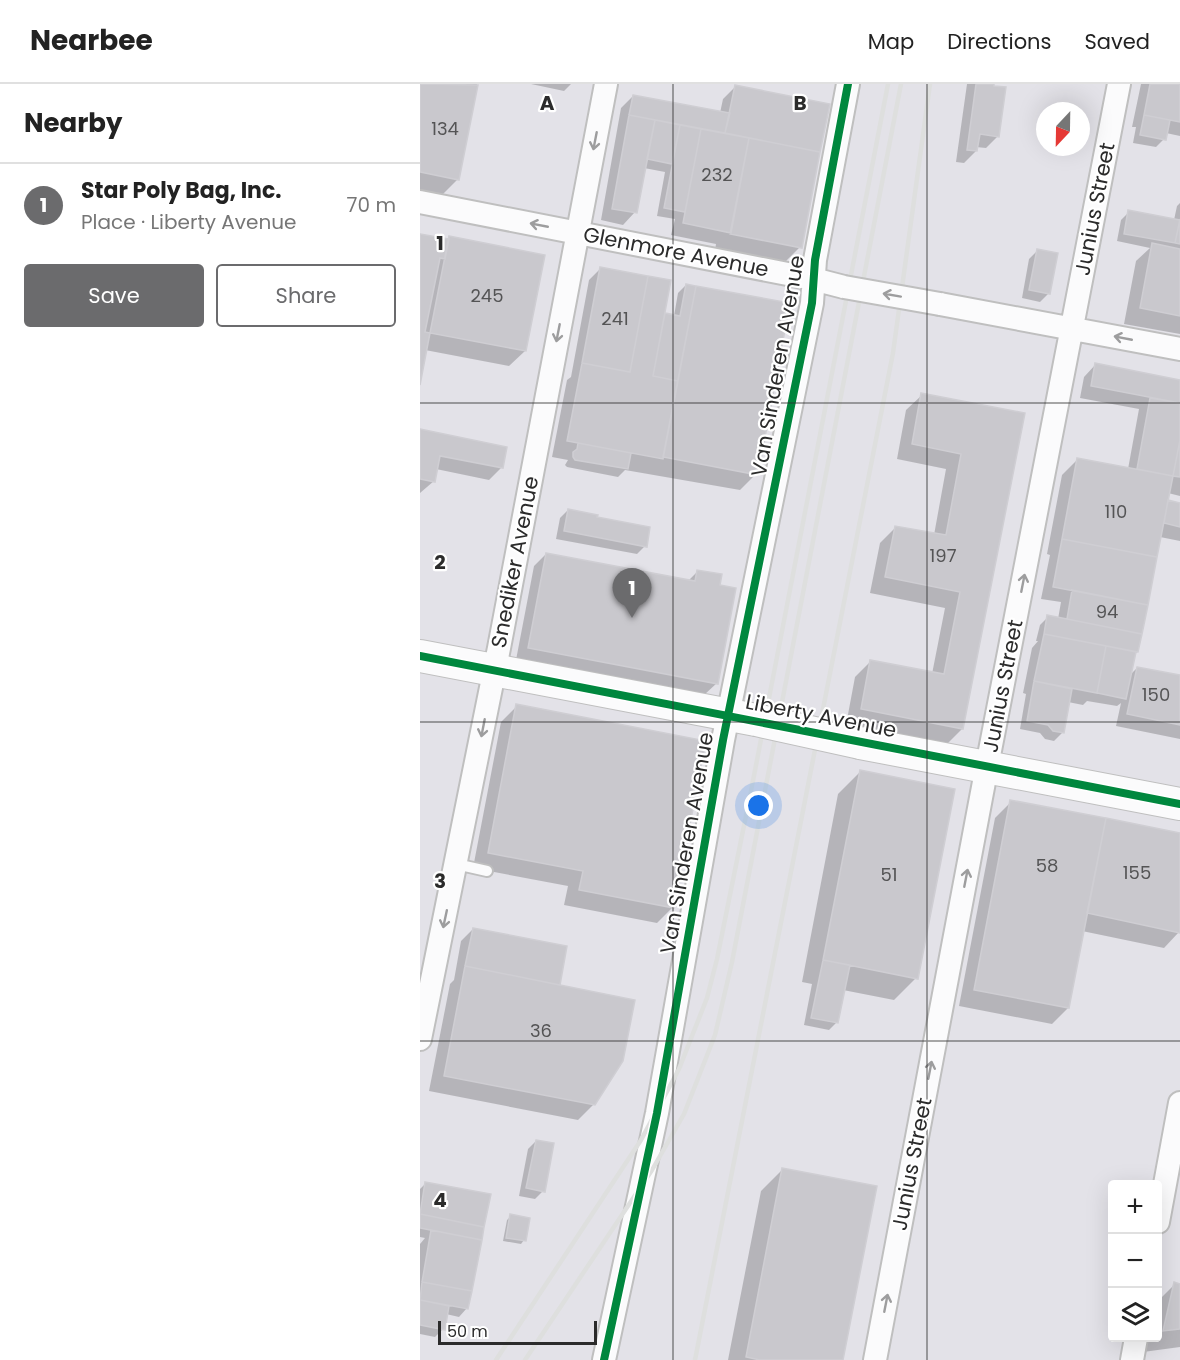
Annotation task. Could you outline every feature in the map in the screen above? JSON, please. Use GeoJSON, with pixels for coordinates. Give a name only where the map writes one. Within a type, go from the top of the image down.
{"type":"FeatureCollection","features":[{"type":"Feature","properties":{"kind":"street","name":"Snediker Avenue"},"geometry":{"type":"LineString","coordinates":[[420,1040],[494,670],[606,84]]}},
{"type":"Feature","properties":{"kind":"street","name":"Van Sinderen Avenue"},"geometry":{"type":"LineString","coordinates":[[604,1360],[742,718],[812,303],[815,261],[848,84]]}},
{"type":"Feature","properties":{"kind":"street","name":"Junius Street"},"geometry":{"type":"LineString","coordinates":[[875,1360],[1119,84]]}},
{"type":"Feature","properties":{"kind":"street","name":"Glenmore Avenue"},"geometry":{"type":"LineString","coordinates":[[420,202],[813,279],[843,287],[1180,350]]}},
{"type":"Feature","properties":{"kind":"street","name":"Liberty Avenue"},"geometry":{"type":"LineString","coordinates":[[420,656],[1180,804]]}},
{"type":"Feature","properties":{"kind":"street"},"geometry":{"type":"LineString","coordinates":[[1162,1200],[1180,1103]]}},
{"type":"Feature","properties":{"kind":"street"},"geometry":{"type":"LineString","coordinates":[[1132,1360],[1135,1342]]}},
{"type":"Feature","properties":{"kind":"lane"},"geometry":{"type":"LineString","coordinates":[[456,864],[487,871]]}},
{"type":"Feature","properties":{"kind":"building"},"geometry":{"type":"Polygon","coordinates":[[[420,84],[478,85],[459,180],[420,172],[420,84]]]}},
{"type":"Feature","properties":{"kind":"building"},"geometry":{"type":"Polygon","coordinates":[[[976,84],[1006,87],[999,137],[980,134],[977,151],[967,150],[976,84]]]}},
{"type":"Feature","properties":{"kind":"building"},"geometry":{"type":"Polygon","coordinates":[[[1150,84],[1180,84],[1180,122],[1144,115],[1150,84]]]}},
{"type":"Feature","properties":{"kind":"building"},"geometry":{"type":"Polygon","coordinates":[[[735,85],[830,104],[820,152],[725,133],[735,85]]]}},
{"type":"Feature","properties":{"kind":"building"},"geometry":{"type":"Polygon","coordinates":[[[633,95],[730,113],[725,133],[629,115],[633,95]]]}},
{"type":"Feature","properties":{"kind":"building"},"geometry":{"type":"Polygon","coordinates":[[[629,115],[655,120],[637,213],[612,209],[629,115]]]}},
{"type":"Feature","properties":{"kind":"building"},"geometry":{"type":"Polygon","coordinates":[[[1144,115],[1170,120],[1166,140],[1140,135],[1144,115]]]}},
{"type":"Feature","properties":{"kind":"building"},"geometry":{"type":"Polygon","coordinates":[[[655,120],[680,125],[672,164],[647,159],[655,120]]]}},
{"type":"Feature","properties":{"kind":"building"},"geometry":{"type":"Polygon","coordinates":[[[680,125],[701,129],[685,212],[664,208],[680,125]]]}},
{"type":"Feature","properties":{"kind":"building"},"geometry":{"type":"Polygon","coordinates":[[[701,129],[749,138],[731,233],[683,223],[701,129]]]}},
{"type":"Feature","properties":{"kind":"building"},"geometry":{"type":"Polygon","coordinates":[[[749,138],[820,152],[802,248],[730,234],[749,138]]]}},
{"type":"Feature","properties":{"kind":"building"},"geometry":{"type":"Polygon","coordinates":[[[1128,210],[1180,220],[1175,243],[1124,234],[1128,210]]]}},
{"type":"Feature","properties":{"kind":"building"},"geometry":{"type":"Polygon","coordinates":[[[1180,219],[1180,244],[1175,243],[1180,219]]]}},
{"type":"Feature","properties":{"kind":"building"},"geometry":{"type":"Polygon","coordinates":[[[420,234],[449,239],[445,259],[440,258],[425,332],[430,333],[420,385],[420,234]]]}},
{"type":"Feature","properties":{"kind":"building"},"geometry":{"type":"Polygon","coordinates":[[[449,236],[545,255],[526,351],[430,333],[449,236]]]}},
{"type":"Feature","properties":{"kind":"building"},"geometry":{"type":"Polygon","coordinates":[[[1152,243],[1180,249],[1180,316],[1140,308],[1152,243]]]}},
{"type":"Feature","properties":{"kind":"building"},"geometry":{"type":"Polygon","coordinates":[[[1037,249],[1058,253],[1050,294],[1029,290],[1037,249]]]}},
{"type":"Feature","properties":{"kind":"building"},"geometry":{"type":"Polygon","coordinates":[[[600,267],[648,276],[630,372],[582,363],[600,267]]]}},
{"type":"Feature","properties":{"kind":"building"},"geometry":{"type":"Polygon","coordinates":[[[648,276],[671,280],[653,376],[678,381],[663,459],[567,441],[582,363],[630,372],[648,276]]]}},
{"type":"Feature","properties":{"kind":"building"},"geometry":{"type":"Polygon","coordinates":[[[686,284],[696,286],[678,381],[653,376],[665,313],[680,316],[686,284]]]}},
{"type":"Feature","properties":{"kind":"building"},"geometry":{"type":"Polygon","coordinates":[[[696,286],[790,303],[758,475],[663,457],[696,286]]]}},
{"type":"Feature","properties":{"kind":"building"},"geometry":{"type":"Polygon","coordinates":[[[1095,363],[1180,380],[1180,403],[1091,386],[1095,363]]]}},
{"type":"Feature","properties":{"kind":"building"},"geometry":{"type":"Polygon","coordinates":[[[921,393],[1025,413],[963,729],[861,709],[870,660],[944,674],[960,592],[885,577],[895,526],[946,535],[961,454],[912,444],[921,393]]]}},
{"type":"Feature","properties":{"kind":"building"},"geometry":{"type":"Polygon","coordinates":[[[1150,398],[1180,403],[1180,440],[1173,476],[1137,469],[1150,398]]]}},
{"type":"Feature","properties":{"kind":"building"},"geometry":{"type":"Polygon","coordinates":[[[420,429],[507,447],[503,468],[440,456],[435,482],[420,479],[420,429]]]}},
{"type":"Feature","properties":{"kind":"building"},"geometry":{"type":"Polygon","coordinates":[[[1180,440],[1180,477],[1173,476],[1180,440]]]}},
{"type":"Feature","properties":{"kind":"building"},"geometry":{"type":"Polygon","coordinates":[[[578,443],[631,453],[628,469],[575,460],[573,452],[577,449],[578,443]]]}},
{"type":"Feature","properties":{"kind":"building"},"geometry":{"type":"Polygon","coordinates":[[[1077,458],[1173,476],[1157,557],[1062,539],[1077,458]]]}},
{"type":"Feature","properties":{"kind":"building"},"geometry":{"type":"Polygon","coordinates":[[[1168,500],[1180,503],[1180,527],[1164,523],[1168,500]]]}},
{"type":"Feature","properties":{"kind":"building"},"geometry":{"type":"Polygon","coordinates":[[[568,509],[650,527],[647,547],[564,531],[568,509]]]}},
{"type":"Feature","properties":{"kind":"building"},"geometry":{"type":"Polygon","coordinates":[[[1062,539],[1157,557],[1148,605],[1053,587],[1062,539]]]}},
{"type":"Feature","properties":{"kind":"building"},"geometry":{"type":"Polygon","coordinates":[[[546,553],[695,581],[697,570],[722,574],[720,585],[736,588],[718,684],[528,648],[546,553]]]}},
{"type":"Feature","properties":{"kind":"building"},"geometry":{"type":"Polygon","coordinates":[[[1072,590],[1148,605],[1142,634],[1067,619],[1072,590]]]}},
{"type":"Feature","properties":{"kind":"building"},"geometry":{"type":"Polygon","coordinates":[[[1047,615],[1142,634],[1138,652],[1044,634],[1047,615]]]}},
{"type":"Feature","properties":{"kind":"building"},"geometry":{"type":"Polygon","coordinates":[[[1044,634],[1106,646],[1097,693],[1034,681],[1044,634]]]}},
{"type":"Feature","properties":{"kind":"building"},"geometry":{"type":"Polygon","coordinates":[[[1106,646],[1136,652],[1126,699],[1097,693],[1106,646]]]}},
{"type":"Feature","properties":{"kind":"building"},"geometry":{"type":"Polygon","coordinates":[[[1137,667],[1180,675],[1180,725],[1127,714],[1137,667]]]}},
{"type":"Feature","properties":{"kind":"building"},"geometry":{"type":"Polygon","coordinates":[[[1034,681],[1072,689],[1064,733],[1053,731],[1048,725],[1027,721],[1034,681]]]}},
{"type":"Feature","properties":{"kind":"building"},"geometry":{"type":"Polygon","coordinates":[[[516,704],[706,741],[674,908],[579,890],[583,871],[488,853],[516,704]]]}},
{"type":"Feature","properties":{"kind":"building"},"geometry":{"type":"Polygon","coordinates":[[[860,770],[955,789],[918,979],[823,960],[860,770]]]}},
{"type":"Feature","properties":{"kind":"building"},"geometry":{"type":"Polygon","coordinates":[[[1010,800],[1106,818],[1069,1008],[974,990],[1010,800]]]}},
{"type":"Feature","properties":{"kind":"building"},"geometry":{"type":"Polygon","coordinates":[[[1106,818],[1180,833],[1180,933],[1087,913],[1106,818]]]}},
{"type":"Feature","properties":{"kind":"building"},"geometry":{"type":"Polygon","coordinates":[[[473,928],[567,946],[560,985],[465,966],[473,928]]]}},
{"type":"Feature","properties":{"kind":"building"},"geometry":{"type":"Polygon","coordinates":[[[823,960],[850,965],[838,1023],[811,1018],[823,960]]]}},
{"type":"Feature","properties":{"kind":"building"},"geometry":{"type":"Polygon","coordinates":[[[465,966],[635,1000],[623,1061],[595,1105],[444,1076],[465,966]]]}},
{"type":"Feature","properties":{"kind":"building"},"geometry":{"type":"Polygon","coordinates":[[[536,1140],[554,1143],[545,1192],[526,1188],[536,1140]]]}},
{"type":"Feature","properties":{"kind":"building"},"geometry":{"type":"Polygon","coordinates":[[[782,1168],[877,1186],[843,1360],[760,1360],[746,1357],[782,1168]]]}},
{"type":"Feature","properties":{"kind":"building"},"geometry":{"type":"Polygon","coordinates":[[[425,1182],[491,1194],[484,1227],[420,1214],[425,1182]]]}},
{"type":"Feature","properties":{"kind":"building"},"geometry":{"type":"Polygon","coordinates":[[[420,1214],[484,1227],[482,1240],[420,1228],[420,1214]]]}},
{"type":"Feature","properties":{"kind":"building"},"geometry":{"type":"Polygon","coordinates":[[[510,1214],[530,1218],[526,1241],[506,1238],[510,1214]]]}},
{"type":"Feature","properties":{"kind":"building"},"geometry":{"type":"Polygon","coordinates":[[[431,1230],[482,1240],[472,1291],[422,1282],[431,1230]]]}},
{"type":"Feature","properties":{"kind":"building"},"geometry":{"type":"Polygon","coordinates":[[[422,1282],[472,1291],[468,1309],[420,1300],[422,1282]]]}},
{"type":"Feature","properties":{"kind":"building"},"geometry":{"type":"Polygon","coordinates":[[[1174,1282],[1180,1284],[1180,1329],[1163,1331],[1174,1282]]]}},
{"type":"Feature","properties":{"kind":"building"},"geometry":{"type":"Polygon","coordinates":[[[420,1300],[449,1306],[445,1330],[420,1325],[420,1300]]]}},
{"type":"Feature","properties":{"kind":"railway"},"geometry":{"type":"LineString","coordinates":[[496,1360],[641,1140],[679,1069],[707,998],[751,791],[888,84]]}},
{"type":"Feature","properties":{"kind":"railway"},"geometry":{"type":"LineString","coordinates":[[525,1360],[652,1170],[684,1114],[715,1035],[732,962],[901,84]]}},
{"type":"Feature","properties":{"kind":"railway"},"geometry":{"type":"LineString","coordinates":[[695,1360],[893,353],[930,84]]}},
{"type":"Feature","properties":{"kind":"cycle path"},"geometry":{"type":"LineString","coordinates":[[604,1360],[657,1113],[723,740],[812,303],[815,260],[848,84]]}},
{"type":"Feature","properties":{"kind":"cycle path"},"geometry":{"type":"LineString","coordinates":[[420,656],[1180,804]]}},
{"type":"Feature","properties":{"kind":"place","name":"Star Poly Bag, Inc."},"geometry":{"type":"Point","coordinates":[632,618]}}]}
